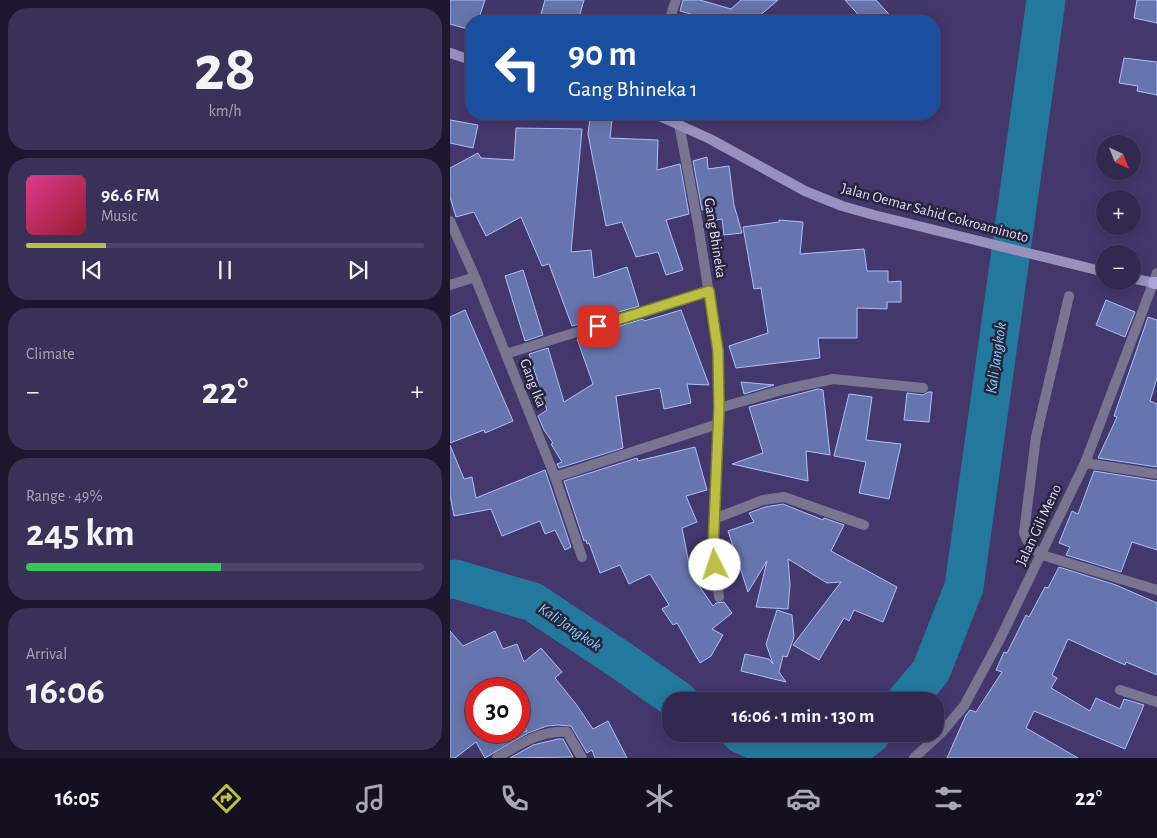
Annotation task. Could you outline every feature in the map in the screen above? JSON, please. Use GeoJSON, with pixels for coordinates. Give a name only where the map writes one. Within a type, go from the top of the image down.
{"type":"FeatureCollection","features":[{"type":"Feature","properties":{"kind":"street"},"geometry":{"type":"LineString","coordinates":[[671,15],[676,0]]}},
{"type":"Feature","properties":{"kind":"street"},"geometry":{"type":"LineString","coordinates":[[450,54],[465,58]]}},
{"type":"Feature","properties":{"kind":"street","name":"Jalan Oemar Sahid Cokroaminoto"},"geometry":{"type":"LineString","coordinates":[[669,120],[804,191],[842,206],[1096,270]]}},
{"type":"Feature","properties":{"kind":"street","name":"Gang Bhineka"},"geometry":{"type":"LineString","coordinates":[[679,124],[698,224],[718,351],[719,408],[713,550],[719,597]]}},
{"type":"Feature","properties":{"kind":"street","name":"Gang Ika"},"geometry":{"type":"LineString","coordinates":[[450,221],[475,277],[526,409],[555,477],[582,557]]}},
{"type":"Feature","properties":{"kind":"street"},"geometry":{"type":"LineString","coordinates":[[450,285],[475,277]]}},
{"type":"Feature","properties":{"kind":"street"},"geometry":{"type":"LineString","coordinates":[[1141,279],[1156,280]]}},
{"type":"Feature","properties":{"kind":"street","name":"Jalan Gili Meno"},"geometry":{"type":"LineString","coordinates":[[914,758],[942,732],[964,706],[1000,641],[1085,463],[1156,280]]}},
{"type":"Feature","properties":{"kind":"street"},"geometry":{"type":"LineString","coordinates":[[506,354],[709,291]]}},
{"type":"Feature","properties":{"kind":"street"},"geometry":{"type":"LineString","coordinates":[[1069,296],[1036,437],[1024,533],[1033,550],[1042,555],[1157,590]]}},
{"type":"Feature","properties":{"kind":"street"},"geometry":{"type":"LineString","coordinates":[[719,408],[782,390],[833,379],[923,388]]}},
{"type":"Feature","properties":{"kind":"street"},"geometry":{"type":"LineString","coordinates":[[555,477],[718,424]]}},
{"type":"Feature","properties":{"kind":"street"},"geometry":{"type":"LineString","coordinates":[[1085,463],[1157,474]]}},
{"type":"Feature","properties":{"kind":"street"},"geometry":{"type":"LineString","coordinates":[[714,519],[763,500],[784,496],[864,526]]}},
{"type":"Feature","properties":{"kind":"street"},"geometry":{"type":"LineString","coordinates":[[1120,690],[1157,702]]}},
{"type":"Feature","properties":{"kind":"street"},"geometry":{"type":"LineString","coordinates":[[497,758],[514,747],[558,731],[568,732],[582,758]]}},
{"type":"Feature","properties":{"kind":"building"},"geometry":{"type":"Polygon","coordinates":[[[450,0],[485,0],[480,15],[465,15],[465,28],[450,24],[450,0]]]}},
{"type":"Feature","properties":{"kind":"building"},"geometry":{"type":"Polygon","coordinates":[[[545,0],[584,0],[580,15],[541,15],[545,0]]]}},
{"type":"Feature","properties":{"kind":"building"},"geometry":{"type":"Polygon","coordinates":[[[683,0],[700,0],[731,9],[741,0],[778,0],[760,15],[694,15],[680,11],[683,0]]]}},
{"type":"Feature","properties":{"kind":"building"},"geometry":{"type":"Polygon","coordinates":[[[845,0],[876,0],[890,15],[859,15],[845,0]]]}},
{"type":"Feature","properties":{"kind":"building"},"geometry":{"type":"Polygon","coordinates":[[[1137,0],[1157,0],[1157,23],[1134,18],[1137,0]]]}},
{"type":"Feature","properties":{"kind":"building"},"geometry":{"type":"Polygon","coordinates":[[[1124,58],[1157,62],[1157,95],[1137,91],[1138,86],[1119,83],[1124,58]]]}},
{"type":"Feature","properties":{"kind":"building"},"geometry":{"type":"Polygon","coordinates":[[[450,120],[478,125],[473,148],[450,143],[450,120]]]}},
{"type":"Feature","properties":{"kind":"building"},"geometry":{"type":"Polygon","coordinates":[[[590,120],[612,120],[610,138],[658,140],[657,170],[680,164],[689,214],[666,220],[683,270],[666,275],[658,252],[636,257],[622,222],[606,226],[588,134],[590,120]]]}},
{"type":"Feature","properties":{"kind":"building"},"geometry":{"type":"Polygon","coordinates":[[[516,128],[582,129],[571,252],[591,250],[594,278],[627,267],[639,306],[572,326],[549,264],[542,266],[521,217],[486,236],[474,212],[456,217],[450,197],[450,168],[478,153],[481,158],[514,160],[516,128]]]}},
{"type":"Feature","properties":{"kind":"building"},"geometry":{"type":"Polygon","coordinates":[[[707,157],[708,169],[729,166],[734,205],[742,233],[724,235],[722,219],[709,221],[707,209],[702,210],[693,161],[707,157]]]}},
{"type":"Feature","properties":{"kind":"building"},"geometry":{"type":"Polygon","coordinates":[[[779,220],[803,222],[800,254],[864,249],[867,271],[888,271],[888,282],[901,281],[901,302],[887,302],[887,309],[857,308],[857,338],[818,338],[820,358],[736,368],[729,346],[768,333],[761,288],[754,289],[743,227],[779,222],[779,220]]]}},
{"type":"Feature","properties":{"kind":"building"},"geometry":{"type":"Polygon","coordinates":[[[523,270],[543,335],[525,341],[505,276],[523,270]]]}},
{"type":"Feature","properties":{"kind":"building"},"geometry":{"type":"Polygon","coordinates":[[[1106,300],[1135,312],[1125,337],[1096,325],[1106,300]]]}},
{"type":"Feature","properties":{"kind":"building"},"geometry":{"type":"Polygon","coordinates":[[[465,310],[513,421],[485,433],[484,430],[450,443],[450,317],[465,310]]]}},
{"type":"Feature","properties":{"kind":"building"},"geometry":{"type":"Polygon","coordinates":[[[681,310],[709,385],[687,384],[691,403],[664,409],[660,388],[616,396],[623,448],[559,468],[557,464],[562,462],[538,416],[547,410],[529,354],[548,348],[564,402],[593,384],[577,339],[643,319],[644,321],[681,310]]]}},
{"type":"Feature","properties":{"kind":"building"},"geometry":{"type":"Polygon","coordinates":[[[1148,317],[1157,320],[1157,378],[1150,401],[1157,404],[1157,467],[1098,458],[1117,417],[1114,416],[1148,317]]]}},
{"type":"Feature","properties":{"kind":"building"},"geometry":{"type":"Polygon","coordinates":[[[741,382],[774,385],[744,394],[741,382]]]}},
{"type":"Feature","properties":{"kind":"building"},"geometry":{"type":"Polygon","coordinates":[[[818,389],[823,390],[830,455],[806,451],[808,481],[732,464],[763,453],[749,407],[818,389]]]}},
{"type":"Feature","properties":{"kind":"building"},"geometry":{"type":"Polygon","coordinates":[[[932,392],[929,422],[904,420],[907,393],[923,395],[932,392]]]}},
{"type":"Feature","properties":{"kind":"building"},"geometry":{"type":"Polygon","coordinates":[[[849,394],[872,397],[866,440],[901,444],[889,499],[859,493],[866,462],[834,456],[849,394]]]}},
{"type":"Feature","properties":{"kind":"building"},"geometry":{"type":"Polygon","coordinates":[[[450,445],[464,479],[472,477],[476,498],[545,470],[571,547],[565,550],[555,530],[545,534],[540,521],[502,536],[491,509],[454,516],[450,495],[450,445]]]}},
{"type":"Feature","properties":{"kind":"building"},"geometry":{"type":"Polygon","coordinates":[[[695,447],[707,490],[686,496],[697,522],[682,528],[691,574],[713,606],[716,603],[724,602],[732,613],[712,629],[723,635],[711,656],[700,663],[677,623],[673,625],[662,609],[669,605],[650,574],[629,584],[620,565],[600,573],[589,543],[587,544],[586,540],[584,541],[564,481],[637,458],[638,461],[695,447]]]}},
{"type":"Feature","properties":{"kind":"building"},"geometry":{"type":"Polygon","coordinates":[[[1094,471],[1157,481],[1157,550],[1132,542],[1121,572],[1066,555],[1070,547],[1059,543],[1072,511],[1078,514],[1094,471]]]}},
{"type":"Feature","properties":{"kind":"building"},"geometry":{"type":"Polygon","coordinates":[[[783,504],[823,520],[824,518],[844,525],[831,551],[897,587],[883,622],[854,610],[849,621],[844,618],[819,660],[793,645],[841,582],[827,583],[788,559],[790,585],[788,609],[756,607],[767,561],[748,592],[728,531],[754,522],[749,513],[765,507],[783,504]]]}},
{"type":"Feature","properties":{"kind":"building"},"geometry":{"type":"Polygon","coordinates":[[[1059,567],[1116,585],[1157,603],[1157,675],[1126,662],[1125,665],[1068,639],[1052,675],[1057,678],[1051,688],[1090,711],[1096,698],[1120,709],[1124,699],[1144,705],[1125,749],[1034,711],[1026,728],[1078,758],[947,758],[966,715],[970,710],[976,712],[1002,672],[996,670],[1004,652],[1007,653],[1026,615],[1029,617],[1045,587],[1048,588],[1059,567]]]}},
{"type":"Feature","properties":{"kind":"building"},"geometry":{"type":"Polygon","coordinates":[[[777,610],[792,615],[794,637],[787,657],[783,656],[779,672],[786,682],[741,671],[745,654],[769,659],[773,664],[766,644],[777,610]]]}},
{"type":"Feature","properties":{"kind":"building"},"geometry":{"type":"Polygon","coordinates":[[[450,631],[463,646],[495,631],[503,649],[517,644],[524,662],[541,648],[562,672],[555,678],[593,729],[608,721],[627,758],[595,758],[592,750],[587,753],[571,726],[547,726],[530,732],[530,678],[465,678],[465,743],[475,743],[455,758],[450,758],[450,631]]]}},
{"type":"Feature","properties":{"kind":"building"},"geometry":{"type":"Polygon","coordinates":[[[563,739],[573,757],[510,758],[533,745],[563,739]]]}},
{"type":"Feature","properties":{"kind":"building"},"geometry":{"type":"Polygon","coordinates":[[[477,743],[511,743],[485,758],[477,743]]]}},
{"type":"Feature","properties":{"kind":"waterway","name":"Kali Jangkok"},"geometry":{"type":"LineString","coordinates":[[914,692],[931,671],[964,587],[1046,0]]}},
{"type":"Feature","properties":{"kind":"waterway","name":"Kali Jangkok"},"geometry":{"type":"LineString","coordinates":[[450,580],[455,579],[533,602],[666,692]]}},
{"type":"Feature","properties":{"kind":"waterway","name":"Kali Jangkok"},"geometry":{"type":"LineString","coordinates":[[760,742],[785,753],[851,750],[861,742]]}},
{"type":"Feature","properties":{"kind":"route"},"geometry":{"type":"LineString","coordinates":[[598,326],[709,291],[718,351],[719,408],[713,550],[715,565]]}}]}
